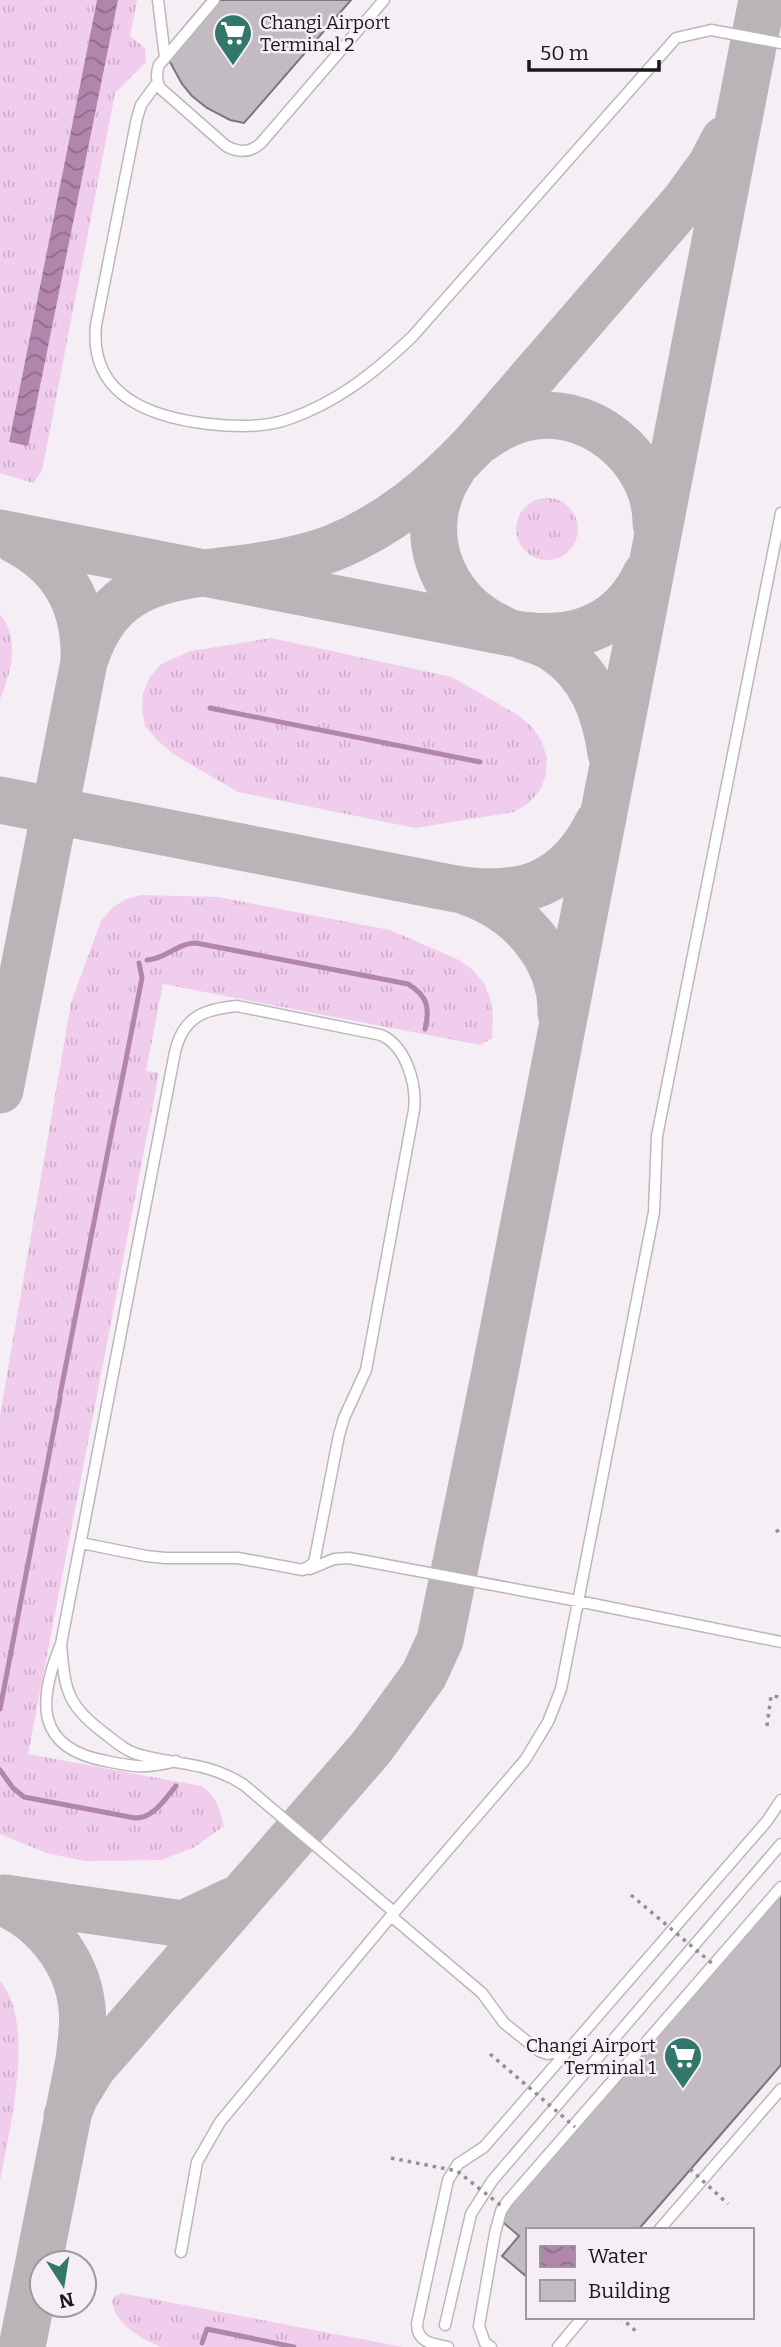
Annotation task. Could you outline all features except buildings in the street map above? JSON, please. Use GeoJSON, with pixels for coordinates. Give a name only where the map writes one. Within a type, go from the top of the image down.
{"type":"FeatureCollection","features":[{"type":"Feature","properties":{"kind":"lane"},"geometry":{"type":"LineString","coordinates":[[158,0],[164,57]]}},
{"type":"Feature","properties":{"kind":"lane"},"geometry":{"type":"LineString","coordinates":[[214,0],[164,57],[156,73],[157,83],[226,146],[245,152],[254,149],[384,0]]}},
{"type":"Feature","properties":{"kind":"lane"},"geometry":{"type":"LineString","coordinates":[[157,83],[141,105],[137,118],[96,325],[94,342],[98,360],[104,375],[115,388],[128,400],[146,410],[201,423],[258,425],[285,421],[314,410],[343,395],[392,356],[412,337],[676,38],[711,30],[781,43]]}},
{"type":"Feature","properties":{"kind":"lane"},"geometry":{"type":"LineString","coordinates":[[181,2252],[197,2162],[220,2122],[525,1760],[538,1741],[561,1689],[654,1212],[657,1136],[781,513]]}},
{"type":"Feature","properties":{"kind":"lane"},"geometry":{"type":"LineString","coordinates":[[176,1761],[139,1767],[89,1758],[68,1748],[51,1724],[45,1699],[50,1672],[61,1644],[175,1052],[182,1029],[201,1014],[223,1007],[253,1008],[390,1038],[401,1052],[414,1086],[414,1110],[366,1370],[339,1435],[315,1559],[311,1566],[303,1570]]}},
{"type":"Feature","properties":{"kind":"lane"},"geometry":{"type":"LineString","coordinates":[[81,1543],[166,1559],[238,1558],[303,1570],[315,1568],[334,1559],[349,1558],[781,1642]]}},
{"type":"Feature","properties":{"kind":"lane"},"geometry":{"type":"LineString","coordinates":[[61,1644],[67,1690],[71,1700],[87,1720],[131,1752],[213,1769],[244,1785],[482,1993],[504,2023],[540,2051],[548,2054],[571,2048]]}},
{"type":"Feature","properties":{"kind":"lane"},"geometry":{"type":"LineString","coordinates":[[448,2347],[421,2339],[417,2324],[448,2180],[458,2164],[484,2147],[571,2048],[767,1821],[781,1800]]}},
{"type":"Feature","properties":{"kind":"lane"},"geometry":{"type":"LineString","coordinates":[[445,2325],[471,2214],[478,2200],[781,1844]]}},
{"type":"Feature","properties":{"kind":"lane"},"geometry":{"type":"LineString","coordinates":[[491,2347],[485,2343],[479,2326],[501,2211],[781,1887]]}},
{"type":"Feature","properties":{"kind":"lane"},"geometry":{"type":"LineString","coordinates":[[661,2228],[781,2090]]}},
{"type":"Feature","properties":{"kind":"lane"},"geometry":{"type":"LineString","coordinates":[[558,2347],[581,2319]]}},
{"type":"Feature","properties":{"kind":"path"},"geometry":{"type":"LineString","coordinates":[[776,1531],[781,1528]]}},
{"type":"Feature","properties":{"kind":"path"},"geometry":{"type":"LineString","coordinates":[[767,1726],[771,1696],[781,1697]]}},
{"type":"Feature","properties":{"kind":"path"},"geometry":{"type":"LineString","coordinates":[[631,1895],[713,1965]]}},
{"type":"Feature","properties":{"kind":"path"},"geometry":{"type":"LineString","coordinates":[[490,2054],[575,2127]]}},
{"type":"Feature","properties":{"kind":"path"},"geometry":{"type":"LineString","coordinates":[[391,2158],[457,2171],[505,2208]]}},
{"type":"Feature","properties":{"kind":"path"},"geometry":{"type":"LineString","coordinates":[[690,2169],[728,2204]]}},
{"type":"Feature","properties":{"kind":"path"},"geometry":{"type":"LineString","coordinates":[[622,2319],[638,2333]]}},
{"type":"Feature","properties":{"kind":"green space"},"geometry":{"type":"Polygon","coordinates":[[[0,0],[97,0],[9,442],[28,445],[118,0],[137,0],[130,36],[145,48],[146,62],[115,93],[42,471],[33,483],[0,473],[0,0]]]}},
{"type":"Feature","properties":{"kind":"green space"},"geometry":{"type":"Polygon","coordinates":[[[541,498],[553,498],[569,507],[576,517],[576,541],[569,551],[553,560],[541,560],[530,555],[521,546],[516,535],[516,523],[521,512],[530,503],[541,498]]]}},
{"type":"Feature","properties":{"kind":"green space"},"geometry":{"type":"Polygon","coordinates":[[[0,614],[10,635],[12,656],[0,699],[0,614]]]}},
{"type":"Feature","properties":{"kind":"green space"},"geometry":{"type":"Polygon","coordinates":[[[271,638],[452,677],[518,715],[532,727],[542,742],[547,758],[546,775],[540,790],[529,803],[514,812],[415,828],[238,792],[173,754],[145,726],[143,693],[150,677],[161,664],[191,651],[271,638]]]}},
{"type":"Feature","properties":{"kind":"green space"},"geometry":{"type":"Polygon","coordinates":[[[142,895],[218,897],[390,930],[459,960],[473,970],[484,983],[490,998],[493,1014],[492,1038],[480,1045],[163,984],[146,1071],[159,1073],[28,1754],[201,1786],[214,1798],[224,1826],[193,1848],[161,1860],[85,1861],[46,1853],[0,1834],[0,1415],[71,1003],[101,921],[112,908],[126,899],[142,895]]]}},
{"type":"Feature","properties":{"kind":"green space"},"geometry":{"type":"Polygon","coordinates":[[[0,1981],[11,2000],[17,2023],[19,2050],[14,2107],[0,2182],[0,1981]]]}},
{"type":"Feature","properties":{"kind":"green space"},"geometry":{"type":"Polygon","coordinates":[[[121,2293],[403,2347],[161,2347],[137,2335],[118,2317],[112,2301],[121,2293]]]}},
{"type":"Feature","properties":{"kind":"water"},"geometry":{"type":"Polygon","coordinates":[[[97,0],[118,0],[28,446],[9,442],[97,0]]]}},
{"type":"Feature","properties":{"kind":"waterway"},"geometry":{"type":"LineString","coordinates":[[210,708],[480,762]]}},
{"type":"Feature","properties":{"kind":"waterway"},"geometry":{"type":"LineString","coordinates":[[147,960],[196,943],[408,984],[420,993],[426,1003],[425,1029]]}},
{"type":"Feature","properties":{"kind":"waterway"},"geometry":{"type":"LineString","coordinates":[[60,1395],[142,978],[139,963]]}},
{"type":"Feature","properties":{"kind":"waterway"},"geometry":{"type":"LineString","coordinates":[[0,1709],[60,1398]]}},
{"type":"Feature","properties":{"kind":"waterway"},"geometry":{"type":"LineString","coordinates":[[0,1770],[13,1788],[24,1797],[135,1818],[153,1812],[176,1786]]}},
{"type":"Feature","properties":{"kind":"waterway"},"geometry":{"type":"LineString","coordinates":[[202,2343],[207,2329],[294,2347]]}},
{"type":"Feature","properties":{"kind":"taxiway"},"geometry":{"type":"LineString","coordinates":[[67,2116],[75,2096],[93,2067],[371,1748],[424,1675],[440,1640],[494,1377],[762,0]]}},
{"type":"Feature","properties":{"kind":"taxiway"},"geometry":{"type":"LineString","coordinates":[[0,1090],[84,662],[95,634],[110,613],[127,598],[146,587],[168,580],[278,563],[333,548],[373,528],[409,504],[442,477],[473,446],[684,202],[711,165],[724,140]]}},
{"type":"Feature","properties":{"kind":"taxiway"},"geometry":{"type":"LineString","coordinates":[[482,439],[510,423],[546,415],[570,418],[593,426],[613,439],[631,456],[653,499],[656,524]]}},
{"type":"Feature","properties":{"kind":"taxiway"},"geometry":{"type":"LineString","coordinates":[[452,470],[440,492],[435,516],[434,539],[439,561],[448,582],[462,601],[480,617],[502,629]]}},
{"type":"Feature","properties":{"kind":"taxiway"},"geometry":{"type":"LineString","coordinates":[[0,533],[532,636],[572,634],[607,620],[635,593],[646,574]]}},
{"type":"Feature","properties":{"kind":"taxiway"},"geometry":{"type":"LineString","coordinates":[[15,540],[47,562],[69,590],[81,623],[84,662]]}},
{"type":"Feature","properties":{"kind":"taxiway"},"geometry":{"type":"LineString","coordinates":[[523,636],[554,649],[578,669],[600,708],[611,753]]}},
{"type":"Feature","properties":{"kind":"taxiway"},"geometry":{"type":"LineString","coordinates":[[0,800],[480,892],[522,889],[557,874],[586,844],[598,823]]}},
{"type":"Feature","properties":{"kind":"taxiway"},"geometry":{"type":"LineString","coordinates":[[467,892],[503,910],[534,938],[554,972],[561,1013]]}},
{"type":"Feature","properties":{"kind":"taxiway"},"geometry":{"type":"LineString","coordinates":[[5,1898],[183,1924],[234,1900]]}},
{"type":"Feature","properties":{"kind":"taxiway"},"geometry":{"type":"LineString","coordinates":[[0,1901],[30,1918],[55,1943],[73,1973],[83,2014],[79,2060],[22,2347]]}},
{"type":"Feature","properties":{"kind":"place","name":"Changi Airport Terminal 2"},"geometry":{"type":"Point","coordinates":[233,67]}},
{"type":"Feature","properties":{"kind":"place","name":"Changi Airport Terminal 1"},"geometry":{"type":"Point","coordinates":[683,2090]}}]}
